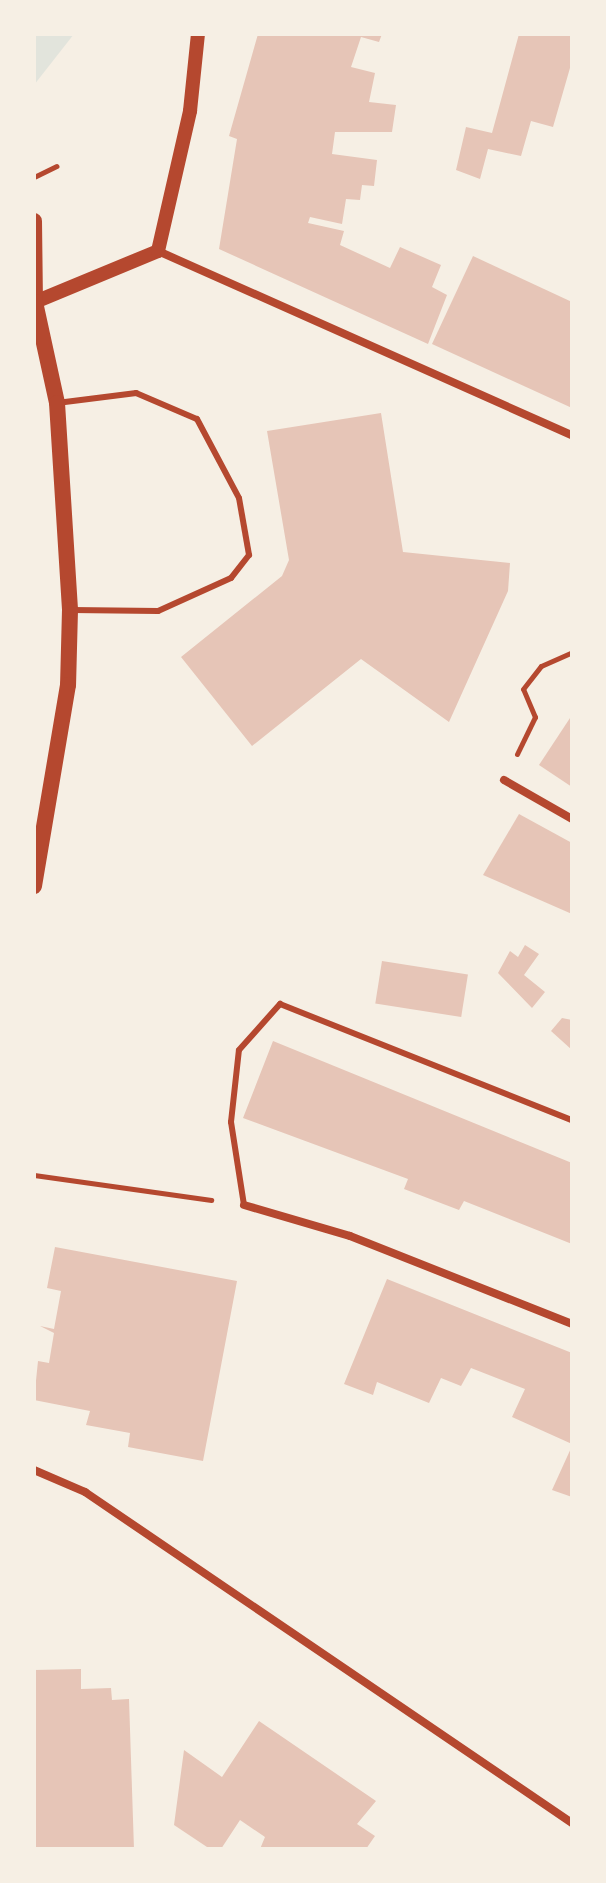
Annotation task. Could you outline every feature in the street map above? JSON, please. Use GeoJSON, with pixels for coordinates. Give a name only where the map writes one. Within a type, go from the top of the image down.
{"type":"FeatureCollection","features":[{"type":"Feature","properties":{"kind":"main road"},"geometry":{"type":"LineString","coordinates":[[34,221],[34,302],[57,403],[70,610],[68,685],[34,886]]}},
{"type":"Feature","properties":{"kind":"street"},"geometry":{"type":"LineString","coordinates":[[158,251],[190,111],[198,34]]}},
{"type":"Feature","properties":{"kind":"street"},"geometry":{"type":"LineString","coordinates":[[34,302],[158,251],[572,435]]}},
{"type":"Feature","properties":{"kind":"street"},"geometry":{"type":"LineString","coordinates":[[504,780],[572,819]]}},
{"type":"Feature","properties":{"kind":"street"},"geometry":{"type":"LineString","coordinates":[[244,1205],[350,1236],[572,1324]]}},
{"type":"Feature","properties":{"kind":"street"},"geometry":{"type":"LineString","coordinates":[[34,1470],[85,1492],[572,1823]]}},
{"type":"Feature","properties":{"kind":"lane"},"geometry":{"type":"LineString","coordinates":[[57,403],[136,393],[197,419],[239,498],[249,555],[231,578],[158,611],[70,610]]}},
{"type":"Feature","properties":{"kind":"lane"},"geometry":{"type":"LineString","coordinates":[[244,1205],[231,1122],[239,1050],[280,1004],[572,1120]]}},
{"type":"Feature","properties":{"kind":"path"},"geometry":{"type":"LineString","coordinates":[[34,177],[57,166]]}},
{"type":"Feature","properties":{"kind":"path"},"geometry":{"type":"LineString","coordinates":[[535,717],[523,689],[541,666],[572,652]]}},
{"type":"Feature","properties":{"kind":"path"},"geometry":{"type":"LineString","coordinates":[[34,1175],[244,1205]]}},
{"type":"Feature","properties":{"kind":"shaded area"},"geometry":{"type":"Polygon","coordinates":[[[34,34],[74,34],[34,85],[34,34]]]}},
{"type":"Feature","properties":{"kind":"building"},"geometry":{"type":"Polygon","coordinates":[[[258,34],[382,34],[379,42],[361,37],[351,67],[375,73],[369,102],[396,105],[392,132],[335,132],[332,154],[377,160],[374,186],[362,185],[360,200],[346,199],[342,224],[310,217],[308,223],[344,231],[340,245],[390,268],[400,247],[441,265],[432,287],[447,295],[428,344],[219,249],[237,139],[229,136],[258,34]]]}},
{"type":"Feature","properties":{"kind":"building"},"geometry":{"type":"Polygon","coordinates":[[[519,34],[572,34],[572,61],[553,127],[531,121],[521,156],[488,149],[480,179],[456,170],[466,127],[492,133],[519,34]]]}},
{"type":"Feature","properties":{"kind":"building"},"geometry":{"type":"Polygon","coordinates":[[[473,256],[572,302],[572,408],[432,344],[473,256]]]}},
{"type":"Feature","properties":{"kind":"building"},"geometry":{"type":"Polygon","coordinates":[[[381,413],[403,552],[510,563],[508,591],[449,722],[361,659],[252,746],[181,657],[282,576],[289,560],[267,431],[381,413]]]}},
{"type":"Feature","properties":{"kind":"building"},"geometry":{"type":"Polygon","coordinates":[[[572,715],[572,787],[539,765],[572,715]]]}},
{"type":"Feature","properties":{"kind":"building"},"geometry":{"type":"Polygon","coordinates":[[[519,814],[572,843],[572,914],[483,875],[519,814]]]}},
{"type":"Feature","properties":{"kind":"building"},"geometry":{"type":"Polygon","coordinates":[[[525,945],[539,954],[524,975],[545,992],[532,1008],[498,973],[510,951],[518,957],[525,945]]]}},
{"type":"Feature","properties":{"kind":"building"},"geometry":{"type":"Polygon","coordinates":[[[382,961],[468,975],[461,1017],[375,1003],[382,961]]]}},
{"type":"Feature","properties":{"kind":"building"},"geometry":{"type":"Polygon","coordinates":[[[562,1018],[572,1020],[572,1050],[551,1031],[562,1018]]]}},
{"type":"Feature","properties":{"kind":"building"},"geometry":{"type":"Polygon","coordinates":[[[273,1041],[572,1163],[572,1244],[464,1201],[459,1210],[404,1189],[408,1179],[243,1118],[273,1041]]]}},
{"type":"Feature","properties":{"kind":"building"},"geometry":{"type":"Polygon","coordinates":[[[55,1247],[237,1281],[203,1461],[128,1447],[130,1433],[86,1425],[90,1411],[34,1400],[38,1361],[49,1363],[54,1333],[40,1326],[54,1329],[61,1291],[47,1288],[55,1247]]]}},
{"type":"Feature","properties":{"kind":"building"},"geometry":{"type":"Polygon","coordinates":[[[387,1279],[572,1353],[572,1444],[512,1417],[525,1389],[471,1368],[461,1386],[441,1378],[429,1403],[377,1382],[373,1395],[344,1384],[387,1279]]]}},
{"type":"Feature","properties":{"kind":"building"},"geometry":{"type":"Polygon","coordinates":[[[572,1446],[572,1497],[552,1490],[572,1446]]]}},
{"type":"Feature","properties":{"kind":"building"},"geometry":{"type":"Polygon","coordinates":[[[81,1669],[81,1689],[111,1688],[112,1700],[129,1699],[134,1849],[34,1849],[34,1670],[81,1669]]]}},
{"type":"Feature","properties":{"kind":"building"},"geometry":{"type":"Polygon","coordinates":[[[259,1721],[376,1801],[357,1824],[375,1836],[366,1849],[260,1849],[265,1837],[240,1820],[221,1849],[210,1849],[174,1825],[184,1750],[222,1777],[259,1721]]]}}]}
